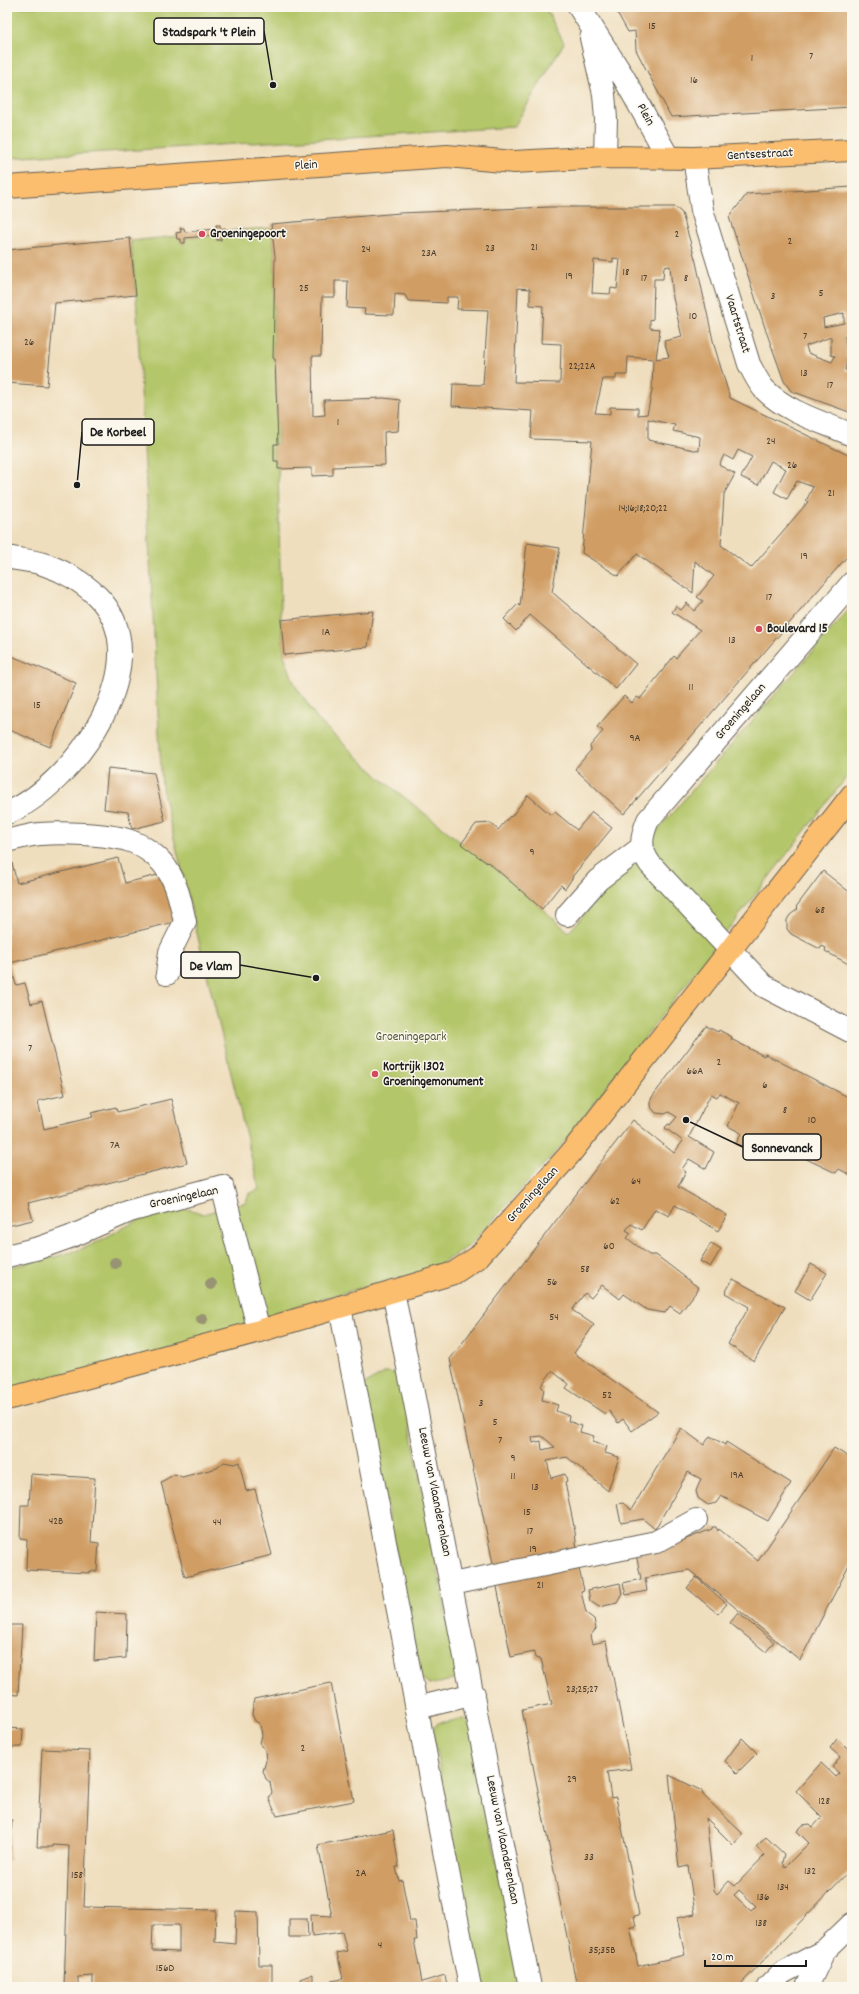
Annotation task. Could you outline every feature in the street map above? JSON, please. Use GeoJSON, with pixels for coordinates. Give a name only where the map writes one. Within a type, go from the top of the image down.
{"type":"FeatureCollection","features":[{"type":"Feature","properties":{"kind":"main road","name":"Gentsestraat"},"geometry":{"type":"LineString","coordinates":[[668,157],[694,158],[852,150]]}},
{"type":"Feature","properties":{"kind":"main road","name":"Plein"},"geometry":{"type":"LineString","coordinates":[[7,187],[448,156],[514,162],[605,157],[668,157]]}},
{"type":"Feature","properties":{"kind":"main road","name":"Groeningelaan"},"geometry":{"type":"LineString","coordinates":[[7,1399],[259,1331],[454,1273],[478,1256],[570,1154],[852,795]]}},
{"type":"Feature","properties":{"kind":"street","name":"Plein"},"geometry":{"type":"LineString","coordinates":[[583,14],[604,94],[606,119],[605,157]]}},
{"type":"Feature","properties":{"kind":"street","name":"Plein"},"geometry":{"type":"LineString","coordinates":[[583,14],[624,78],[668,157]]}},
{"type":"Feature","properties":{"kind":"street","name":"Vaartstraat"},"geometry":{"type":"LineString","coordinates":[[694,158],[702,210],[749,364],[756,377],[764,389],[788,407],[852,435]]}},
{"type":"Feature","properties":{"kind":"street"},"geometry":{"type":"LineString","coordinates":[[7,557],[43,564],[73,578],[98,597],[113,618],[121,646],[119,672],[110,702],[95,732],[67,768],[43,792],[7,813]]}},
{"type":"Feature","properties":{"kind":"street","name":"Groeningelaan"},"geometry":{"type":"LineString","coordinates":[[642,847],[641,838],[648,820],[852,583]]}},
{"type":"Feature","properties":{"kind":"street"},"geometry":{"type":"LineString","coordinates":[[7,841],[39,834],[83,834],[127,840],[142,847],[156,857],[168,869],[176,886],[185,922],[170,952],[167,974]]}},
{"type":"Feature","properties":{"kind":"street"},"geometry":{"type":"LineString","coordinates":[[567,915],[598,880],[642,847],[645,856],[656,871],[764,986],[852,1032]]}},
{"type":"Feature","properties":{"kind":"street","name":"Groeningelaan"},"geometry":{"type":"LineString","coordinates":[[7,1256],[58,1241],[130,1211],[222,1186],[259,1331]]}},
{"type":"Feature","properties":{"kind":"street","name":"Leeuw van Vlaanderenlaan"},"geometry":{"type":"LineString","coordinates":[[393,1291],[474,1694],[530,1987]]}},
{"type":"Feature","properties":{"kind":"street"},"geometry":{"type":"LineString","coordinates":[[340,1307],[470,1987]]}},
{"type":"Feature","properties":{"kind":"street"},"geometry":{"type":"LineString","coordinates":[[452,1584],[656,1542],[696,1520]]}},
{"type":"Feature","properties":{"kind":"street"},"geometry":{"type":"LineString","coordinates":[[417,1708],[474,1694]]}},
{"type":"Feature","properties":{"kind":"street"},"geometry":{"type":"LineString","coordinates":[[768,1987],[782,1973],[824,1951],[852,1924]]}},
{"type":"Feature","properties":{"kind":"street"},"geometry":{"type":"LineString","coordinates":[[807,1987],[824,1951]]}},
{"type":"Feature","properties":{"kind":"green space"},"geometry":{"type":"Polygon","coordinates":[[[7,7],[545,7],[564,43],[514,127],[7,158],[7,7]]]}},
{"type":"Feature","properties":{"kind":"green space","name":"Groeningepark"},"geometry":{"type":"Polygon","coordinates":[[[271,228],[275,256],[273,359],[275,359],[278,444],[274,444],[274,461],[278,461],[281,620],[284,655],[295,685],[318,720],[380,778],[487,863],[488,862],[569,932],[852,606],[852,770],[560,1147],[470,1245],[439,1265],[421,1272],[318,1300],[191,1342],[7,1393],[7,1268],[84,1248],[127,1226],[157,1213],[173,1209],[188,1209],[203,1214],[246,1202],[249,1194],[259,1189],[162,789],[136,295],[131,241],[177,236],[181,239],[181,243],[185,243],[185,238],[217,235],[217,240],[221,240],[221,235],[225,234],[225,231],[271,228]]]}},
{"type":"Feature","properties":{"kind":"green space"},"geometry":{"type":"Polygon","coordinates":[[[386,1372],[394,1373],[401,1378],[458,1675],[453,1680],[429,1685],[421,1678],[363,1385],[386,1372]]]}},
{"type":"Feature","properties":{"kind":"green space"},"geometry":{"type":"Polygon","coordinates":[[[464,1719],[471,1726],[520,1987],[482,1987],[432,1730],[438,1723],[464,1719]]]}},
{"type":"Feature","properties":{"kind":"building"},"geometry":{"type":"Polygon","coordinates":[[[614,7],[852,7],[852,107],[671,117],[636,50],[635,31],[628,32],[614,7]]]}},
{"type":"Feature","properties":{"kind":"building"},"geometry":{"type":"Polygon","coordinates":[[[852,187],[852,352],[850,352],[851,340],[848,336],[845,336],[847,361],[845,370],[852,372],[852,413],[791,391],[784,381],[729,217],[747,194],[852,187]],[[844,313],[823,318],[824,327],[844,323],[844,313]],[[831,337],[806,346],[808,353],[832,362],[835,356],[831,355],[831,337]]]}},
{"type":"Feature","properties":{"kind":"building"},"geometry":{"type":"Polygon","coordinates":[[[550,207],[675,207],[682,213],[696,262],[714,345],[730,398],[852,457],[852,551],[624,814],[575,769],[591,750],[590,746],[603,731],[597,727],[624,696],[632,703],[637,697],[640,699],[674,656],[676,658],[700,630],[672,612],[676,606],[681,610],[687,603],[694,611],[703,601],[697,597],[714,576],[695,561],[693,593],[637,554],[618,576],[582,553],[592,441],[531,439],[533,411],[452,406],[453,384],[483,385],[488,310],[457,309],[458,297],[447,297],[447,303],[410,301],[405,295],[395,294],[394,315],[364,314],[365,309],[347,308],[348,281],[335,281],[335,297],[322,297],[321,356],[312,356],[313,416],[325,415],[324,400],[384,398],[400,400],[398,431],[384,432],[385,465],[333,467],[333,475],[312,476],[312,468],[278,469],[278,461],[274,461],[274,444],[278,444],[275,359],[273,359],[275,256],[271,224],[400,213],[550,207]],[[613,258],[613,262],[594,260],[592,293],[610,294],[611,288],[617,289],[620,259],[613,258]],[[670,266],[664,267],[663,279],[654,279],[653,319],[650,320],[650,328],[660,329],[656,359],[669,357],[664,341],[682,337],[673,298],[670,266]],[[518,288],[514,382],[560,383],[561,344],[541,343],[543,306],[530,305],[530,289],[518,288]],[[628,357],[627,375],[616,375],[616,379],[603,379],[595,413],[610,414],[610,407],[638,408],[638,415],[647,414],[652,391],[653,359],[628,357]],[[648,419],[648,440],[699,451],[700,437],[673,431],[675,425],[648,419]],[[738,450],[733,460],[724,455],[719,465],[735,474],[724,494],[721,545],[751,568],[808,502],[806,501],[813,487],[797,481],[787,499],[774,492],[786,469],[771,461],[758,485],[741,477],[752,457],[738,450]]]}},
{"type":"Feature","properties":{"kind":"building"},"geometry":{"type":"Polygon","coordinates":[[[216,225],[220,225],[221,229],[225,228],[225,234],[221,235],[221,240],[217,240],[217,235],[185,238],[185,243],[181,243],[181,239],[177,239],[176,233],[181,232],[180,228],[184,228],[185,232],[216,229],[216,225]]]}},
{"type":"Feature","properties":{"kind":"building"},"geometry":{"type":"Polygon","coordinates":[[[130,238],[136,295],[55,303],[47,386],[7,383],[7,250],[130,238]]]}},
{"type":"Feature","properties":{"kind":"building"},"geometry":{"type":"Polygon","coordinates":[[[527,543],[560,548],[552,592],[636,664],[616,689],[530,615],[516,631],[504,619],[518,604],[520,606],[527,543]]]}},
{"type":"Feature","properties":{"kind":"building"},"geometry":{"type":"Polygon","coordinates":[[[373,611],[368,647],[284,655],[281,620],[373,611]]]}},
{"type":"Feature","properties":{"kind":"building"},"geometry":{"type":"Polygon","coordinates":[[[7,654],[76,683],[50,747],[7,729],[7,654]]]}},
{"type":"Feature","properties":{"kind":"building"},"geometry":{"type":"Polygon","coordinates":[[[108,768],[154,773],[165,821],[132,829],[128,812],[104,809],[108,768]]]}},
{"type":"Feature","properties":{"kind":"building"},"geometry":{"type":"Polygon","coordinates":[[[528,795],[551,815],[555,812],[577,830],[592,812],[612,828],[572,877],[565,889],[561,885],[542,909],[488,862],[487,863],[461,844],[476,824],[491,823],[498,830],[510,816],[511,817],[528,795]]]}},
{"type":"Feature","properties":{"kind":"building"},"geometry":{"type":"Polygon","coordinates":[[[118,858],[125,883],[166,873],[178,921],[10,963],[16,985],[25,983],[31,1004],[42,1001],[65,1095],[38,1101],[44,1129],[93,1117],[91,1113],[116,1107],[117,1112],[171,1099],[187,1163],[28,1203],[33,1220],[7,1226],[7,865],[12,863],[17,883],[118,858]]]}},
{"type":"Feature","properties":{"kind":"building"},"geometry":{"type":"Polygon","coordinates":[[[823,871],[852,894],[852,966],[825,951],[826,948],[822,946],[820,949],[791,934],[787,929],[787,920],[790,915],[798,909],[796,907],[823,871]]]}},
{"type":"Feature","properties":{"kind":"building"},"geometry":{"type":"Polygon","coordinates":[[[706,1026],[718,1032],[719,1030],[732,1037],[731,1039],[764,1056],[765,1054],[852,1099],[852,1176],[839,1169],[836,1173],[783,1148],[779,1155],[753,1140],[748,1149],[736,1144],[741,1133],[728,1126],[739,1103],[720,1093],[717,1097],[711,1094],[689,1137],[714,1152],[706,1169],[689,1159],[682,1169],[686,1172],[678,1187],[727,1215],[718,1231],[675,1205],[669,1216],[655,1209],[642,1230],[631,1224],[626,1230],[631,1233],[627,1238],[649,1255],[656,1255],[699,1288],[680,1313],[670,1306],[665,1313],[647,1310],[624,1294],[620,1299],[602,1285],[591,1298],[585,1293],[572,1310],[594,1325],[574,1353],[658,1412],[632,1431],[623,1419],[618,1423],[609,1411],[605,1414],[566,1388],[569,1384],[552,1371],[541,1386],[544,1389],[542,1400],[558,1405],[556,1411],[569,1416],[568,1421],[582,1426],[580,1432],[594,1436],[592,1442],[607,1446],[605,1453],[619,1457],[608,1491],[567,1457],[547,1461],[551,1478],[565,1474],[567,1481],[565,1482],[575,1532],[577,1551],[494,1568],[450,1359],[633,1120],[674,1153],[683,1141],[665,1128],[677,1117],[669,1112],[665,1114],[656,1113],[650,1106],[652,1097],[706,1026]],[[542,1436],[532,1437],[533,1443],[541,1441],[542,1450],[555,1447],[542,1436]]]}},
{"type":"Feature","properties":{"kind":"building"},"geometry":{"type":"Polygon","coordinates":[[[711,1243],[721,1249],[710,1267],[700,1261],[711,1243]]]}},
{"type":"Feature","properties":{"kind":"building"},"geometry":{"type":"Polygon","coordinates":[[[811,1264],[827,1273],[810,1300],[795,1291],[811,1264]]]}},
{"type":"Feature","properties":{"kind":"building"},"geometry":{"type":"Polygon","coordinates":[[[733,1279],[785,1307],[754,1361],[728,1344],[749,1307],[725,1293],[733,1279]]]}},
{"type":"Feature","properties":{"kind":"building"},"geometry":{"type":"Polygon","coordinates":[[[681,1428],[704,1445],[710,1436],[725,1445],[726,1442],[791,1483],[768,1521],[721,1496],[716,1503],[708,1505],[698,1498],[696,1491],[701,1479],[688,1472],[655,1529],[643,1519],[621,1523],[617,1504],[623,1503],[631,1510],[681,1428]]]}},
{"type":"Feature","properties":{"kind":"building"},"geometry":{"type":"Polygon","coordinates":[[[834,1448],[852,1459],[852,1560],[800,1660],[689,1570],[645,1578],[647,1591],[626,1595],[623,1583],[641,1579],[636,1554],[663,1548],[712,1529],[712,1527],[716,1527],[718,1531],[719,1529],[758,1561],[834,1448]]]}},
{"type":"Feature","properties":{"kind":"building"},"geometry":{"type":"Polygon","coordinates":[[[224,1462],[234,1464],[239,1462],[246,1491],[255,1489],[272,1555],[185,1577],[161,1482],[175,1474],[182,1477],[217,1468],[224,1462]]]}},
{"type":"Feature","properties":{"kind":"building"},"geometry":{"type":"Polygon","coordinates":[[[31,1474],[95,1478],[91,1542],[99,1543],[97,1571],[89,1571],[89,1573],[26,1570],[27,1540],[20,1539],[21,1505],[29,1505],[31,1474]]]}},
{"type":"Feature","properties":{"kind":"building"},"geometry":{"type":"Polygon","coordinates":[[[578,1565],[584,1590],[581,1591],[586,1613],[594,1619],[596,1629],[590,1636],[592,1644],[606,1641],[631,1769],[607,1772],[611,1798],[616,1797],[639,1915],[634,1916],[636,1927],[630,1927],[638,1966],[685,1955],[677,1918],[695,1914],[688,1866],[679,1868],[669,1775],[702,1791],[703,1795],[743,1834],[733,1845],[706,1818],[714,1890],[717,1894],[729,1881],[735,1886],[765,1855],[756,1847],[766,1837],[784,1854],[782,1863],[785,1867],[809,1843],[797,1831],[803,1825],[810,1824],[813,1827],[822,1817],[796,1791],[821,1763],[836,1777],[839,1773],[832,1767],[840,1757],[830,1748],[837,1739],[852,1752],[852,1868],[738,1987],[577,1987],[522,1710],[552,1704],[541,1659],[535,1658],[534,1652],[511,1657],[496,1582],[578,1565]],[[739,1890],[734,1895],[751,1911],[756,1906],[739,1890]]]}},
{"type":"Feature","properties":{"kind":"building"},"geometry":{"type":"Polygon","coordinates":[[[696,1577],[727,1604],[718,1614],[687,1588],[696,1577]]]}},
{"type":"Feature","properties":{"kind":"building"},"geometry":{"type":"Polygon","coordinates":[[[620,1583],[622,1594],[617,1603],[599,1607],[590,1601],[588,1590],[620,1583]]]}},
{"type":"Feature","properties":{"kind":"building"},"geometry":{"type":"Polygon","coordinates":[[[96,1612],[127,1614],[126,1658],[94,1661],[96,1612]]]}},
{"type":"Feature","properties":{"kind":"building"},"geometry":{"type":"Polygon","coordinates":[[[738,1613],[774,1642],[766,1652],[730,1623],[738,1613]]]}},
{"type":"Feature","properties":{"kind":"building"},"geometry":{"type":"Polygon","coordinates":[[[7,1625],[22,1625],[18,1695],[7,1694],[7,1625]]]}},
{"type":"Feature","properties":{"kind":"building"},"geometry":{"type":"Polygon","coordinates":[[[331,1683],[354,1801],[277,1816],[269,1799],[272,1792],[270,1782],[266,1779],[263,1771],[266,1761],[265,1750],[260,1743],[262,1735],[260,1724],[255,1721],[252,1714],[254,1699],[331,1683]]]}},
{"type":"Feature","properties":{"kind":"building"},"geometry":{"type":"Polygon","coordinates":[[[7,1728],[23,1729],[22,1747],[7,1747],[7,1728]]]}},
{"type":"Feature","properties":{"kind":"building"},"geometry":{"type":"Polygon","coordinates":[[[742,1738],[757,1753],[737,1773],[725,1761],[742,1738]]]}},
{"type":"Feature","properties":{"kind":"building"},"geometry":{"type":"Polygon","coordinates":[[[42,1749],[90,1751],[84,1907],[216,1910],[215,1942],[235,1944],[236,1911],[258,1912],[259,1965],[272,1965],[272,1987],[93,1987],[93,1976],[78,1977],[78,1987],[64,1987],[69,1846],[53,1845],[53,1847],[37,1847],[42,1749]],[[153,1925],[152,1951],[179,1952],[179,1925],[153,1925]]]}},
{"type":"Feature","properties":{"kind":"building"},"geometry":{"type":"Polygon","coordinates":[[[7,1820],[12,1820],[9,1861],[7,1861],[7,1820]]]}},
{"type":"Feature","properties":{"kind":"building"},"geometry":{"type":"Polygon","coordinates":[[[393,1830],[399,1867],[396,1867],[399,1881],[402,1880],[410,1921],[415,1921],[417,1940],[414,1940],[422,1982],[445,1975],[447,1987],[332,1987],[331,1981],[343,1979],[337,1953],[347,1951],[342,1932],[312,1936],[311,1915],[332,1916],[318,1845],[393,1830]]]}},
{"type":"Feature","properties":{"kind":"building"},"geometry":{"type":"Polygon","coordinates":[[[289,1919],[307,1919],[308,1937],[289,1937],[289,1919]]]}},
{"type":"Feature","properties":{"kind":"building"},"geometry":{"type":"Polygon","coordinates":[[[313,1974],[313,1987],[300,1987],[300,1979],[313,1974]]]}},
{"type":"Feature","properties":{"kind":"place","name":"Stadspark 't Plein"},"geometry":{"type":"Point","coordinates":[273,85]}},
{"type":"Feature","properties":{"kind":"place","name":"Groeningepoort"},"geometry":{"type":"Point","coordinates":[202,234]}},
{"type":"Feature","properties":{"kind":"place","name":"De Korbeel"},"geometry":{"type":"Point","coordinates":[77,485]}},
{"type":"Feature","properties":{"kind":"place","name":"Boulevard 15"},"geometry":{"type":"Point","coordinates":[759,629]}},
{"type":"Feature","properties":{"kind":"place","name":"De Vlam"},"geometry":{"type":"Point","coordinates":[316,978]}},
{"type":"Feature","properties":{"kind":"place","name":"Kortrijk 1302 Groeningemonument"},"geometry":{"type":"Point","coordinates":[375,1074]}},
{"type":"Feature","properties":{"kind":"place","name":"Sonnevanck"},"geometry":{"type":"Point","coordinates":[686,1120]}}]}
